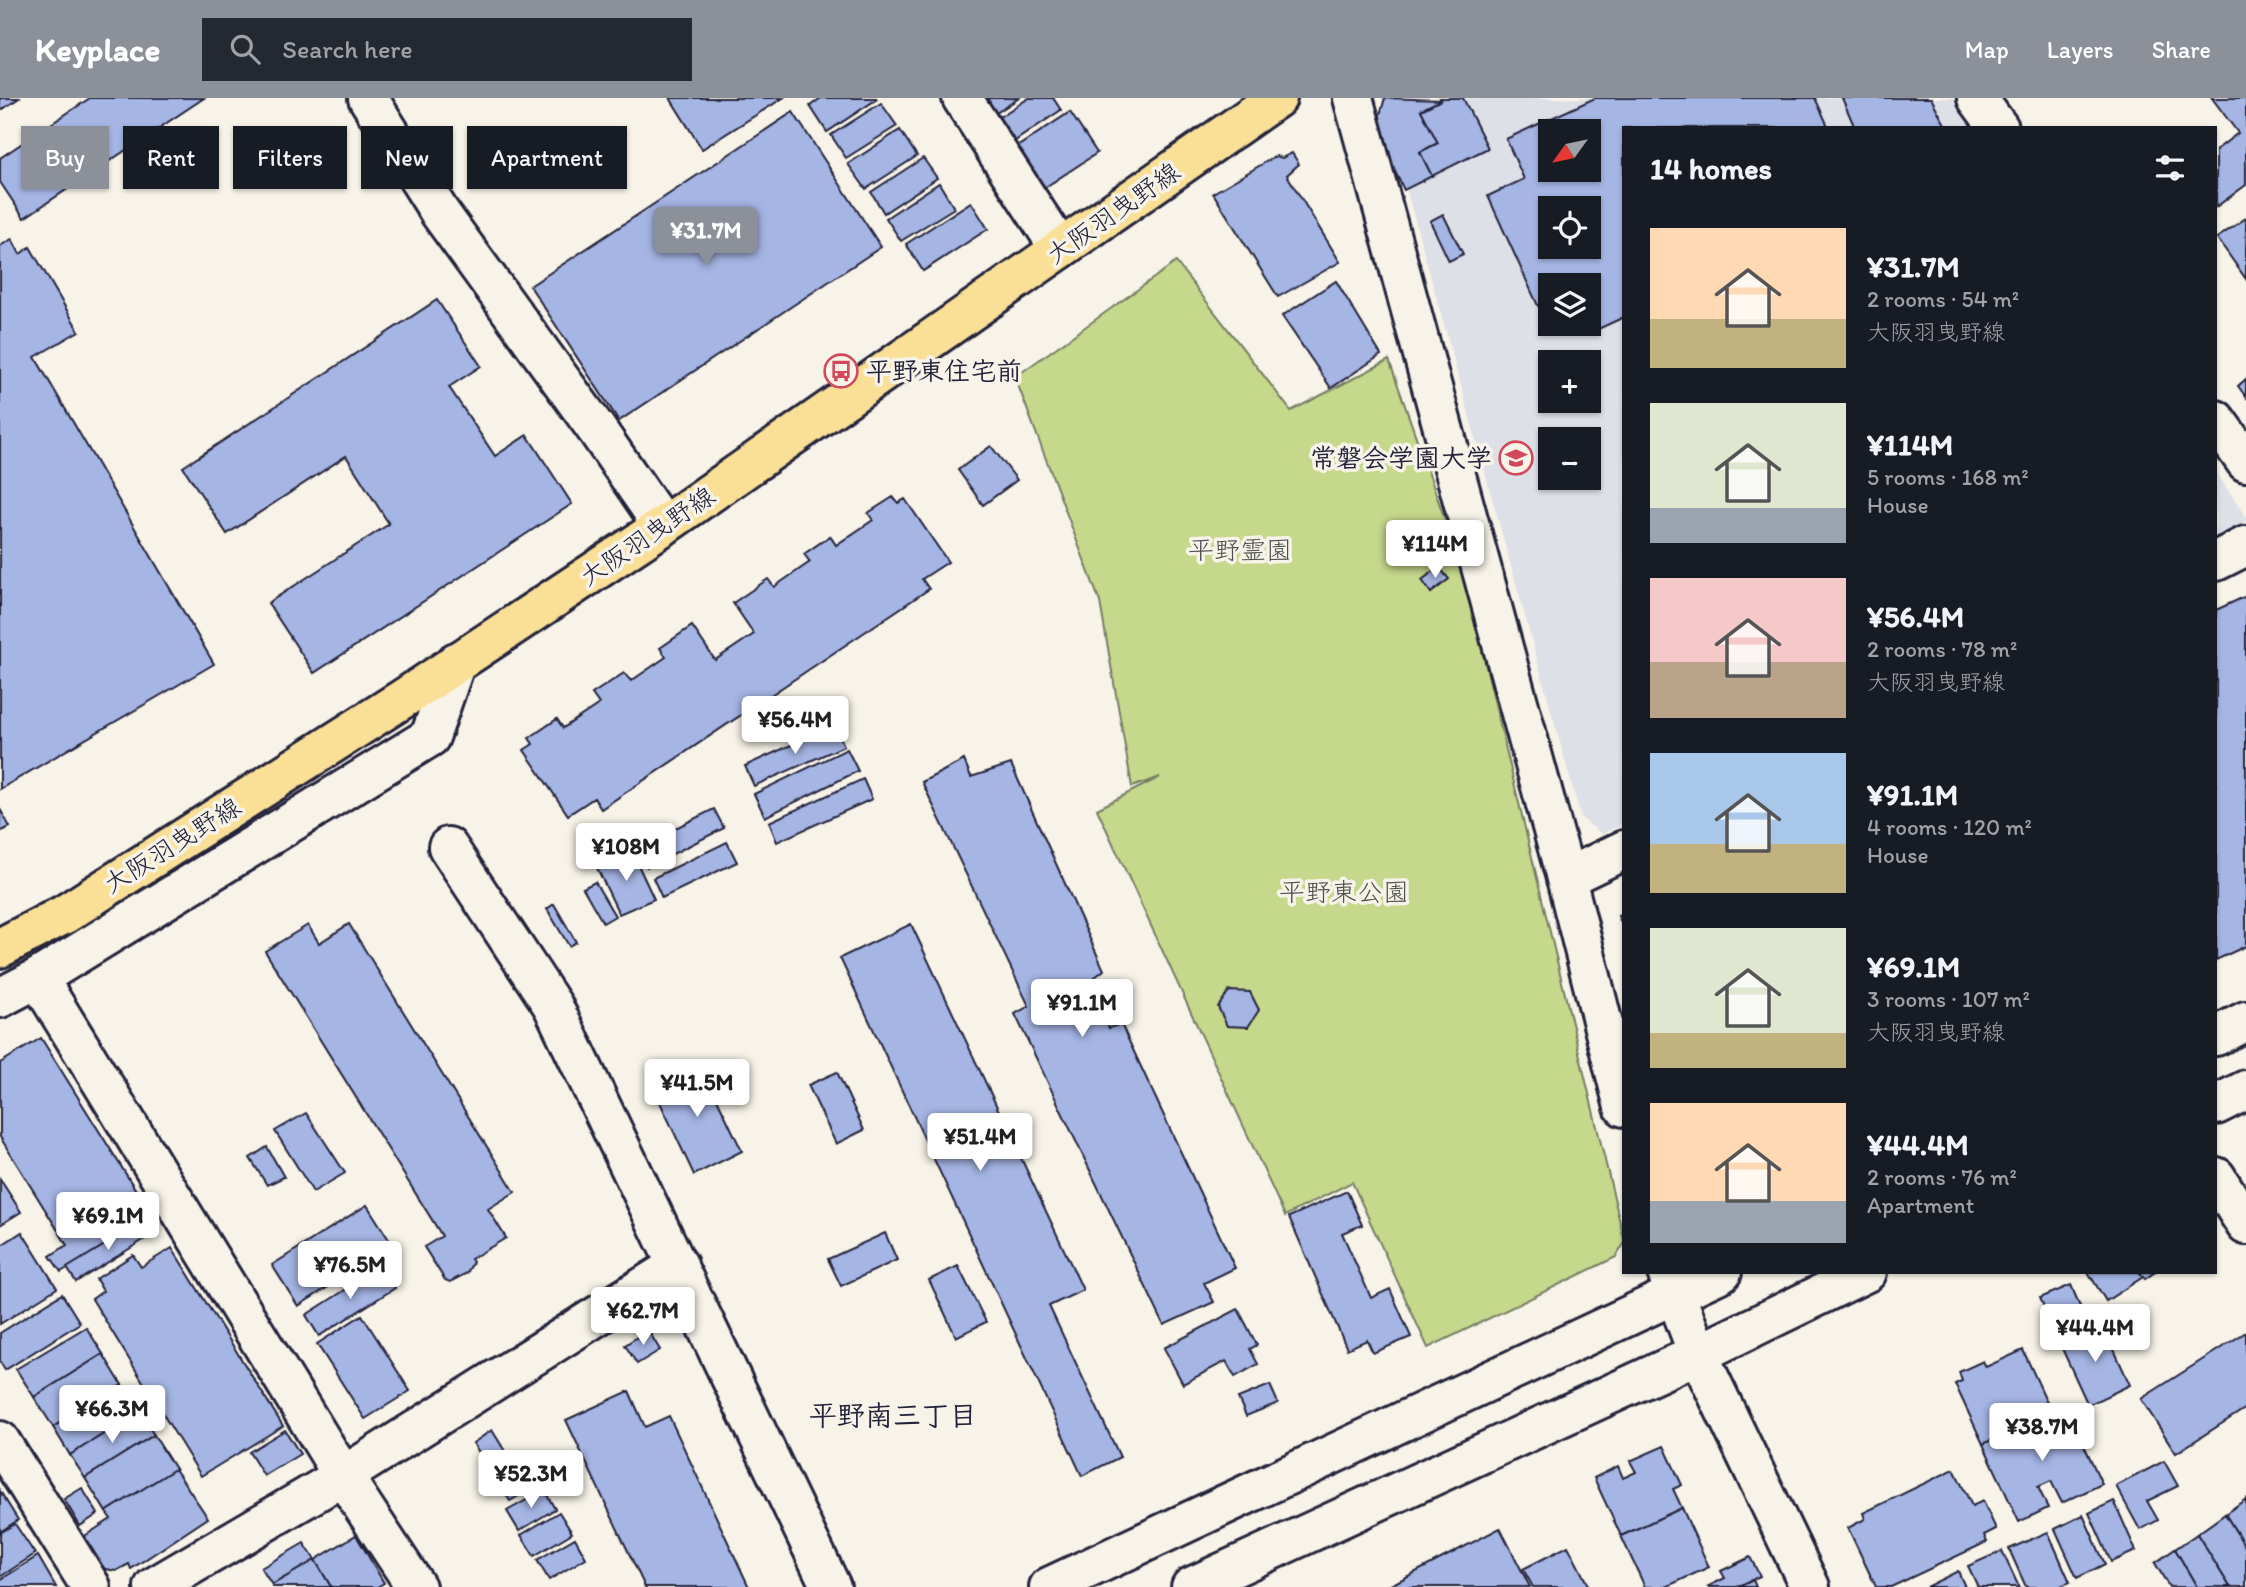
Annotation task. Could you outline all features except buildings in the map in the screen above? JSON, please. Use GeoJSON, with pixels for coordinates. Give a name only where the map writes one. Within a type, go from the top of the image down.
{"type":"FeatureCollection","features":[{"type":"Feature","properties":{"kind":"main road","name":"大阪羽曳野線"},"geometry":{"type":"LineString","coordinates":[[0,948],[65,914],[663,526],[1277,98]]}},
{"type":"Feature","properties":{"kind":"street"},"geometry":{"type":"LineString","coordinates":[[368,98],[440,213],[663,526]]}},
{"type":"Feature","properties":{"kind":"street"},"geometry":{"type":"LineString","coordinates":[[962,98],[1060,249]]}},
{"type":"Feature","properties":{"kind":"street"},"geometry":{"type":"LineString","coordinates":[[1353,98],[1566,878],[1622,1099]]}},
{"type":"Feature","properties":{"kind":"street"},"geometry":{"type":"LineString","coordinates":[[1977,98],[1998,126]]}},
{"type":"Feature","properties":{"kind":"street"},"geometry":{"type":"LineString","coordinates":[[2217,421],[2246,462]]}},
{"type":"Feature","properties":{"kind":"street"},"geometry":{"type":"LineString","coordinates":[[2217,560],[2246,546]]}},
{"type":"Feature","properties":{"kind":"street"},"geometry":{"type":"LineString","coordinates":[[0,998],[38,978],[430,737],[456,662]]}},
{"type":"Feature","properties":{"kind":"street"},"geometry":{"type":"LineString","coordinates":[[449,847],[553,1006],[831,1587]]}},
{"type":"Feature","properties":{"kind":"street"},"geometry":{"type":"LineString","coordinates":[[1566,878],[1622,851]]}},
{"type":"Feature","properties":{"kind":"street"},"geometry":{"type":"LineString","coordinates":[[38,978],[343,1476],[416,1587]]}},
{"type":"Feature","properties":{"kind":"street"},"geometry":{"type":"LineString","coordinates":[[2217,1036],[2246,1021]]}},
{"type":"Feature","properties":{"kind":"street"},"geometry":{"type":"LineString","coordinates":[[2217,1104],[2246,1090]]}},
{"type":"Feature","properties":{"kind":"street"},"geometry":{"type":"LineString","coordinates":[[2217,1179],[2246,1225]]}},
{"type":"Feature","properties":{"kind":"street"},"geometry":{"type":"LineString","coordinates":[[155,1587],[343,1476],[678,1265]]}},
{"type":"Feature","properties":{"kind":"street"},"geometry":{"type":"LineString","coordinates":[[1049,1587],[1671,1284],[1714,1274]]}},
{"type":"Feature","properties":{"kind":"street"},"geometry":{"type":"LineString","coordinates":[[1191,1587],[1698,1354],[1863,1274]]}},
{"type":"Feature","properties":{"kind":"street"},"geometry":{"type":"LineString","coordinates":[[1671,1284],[1698,1354],[1810,1587]]}},
{"type":"Feature","properties":{"kind":"street"},"geometry":{"type":"LineString","coordinates":[[0,1441],[91,1587]]}},
{"type":"Feature","properties":{"kind":"shaded area","name":"常磐会学園大学"},"geometry":{"type":"Polygon","coordinates":[[[1381,98],[1954,98],[1974,126],[1622,126],[1622,825],[1602,834],[1581,818],[1381,98]]]}},
{"type":"Feature","properties":{"kind":"shaded area"},"geometry":{"type":"Polygon","coordinates":[[[2217,474],[2246,516],[2246,525],[2217,539],[2217,474]]]}},
{"type":"Feature","properties":{"kind":"green space","name":"平野東公園"},"geometry":{"type":"Polygon","coordinates":[[[1176,262],[1291,411],[1389,360],[1463,571],[1622,1231],[1622,1247],[1616,1257],[1428,1348],[1352,1182],[1285,1216],[1097,809],[1160,777],[1132,787],[1100,602],[1015,377],[1176,262]]]}},
{"type":"Feature","properties":{"kind":"place","name":"平野東住宅前"},"geometry":{"type":"Point","coordinates":[841,371]}},
{"type":"Feature","properties":{"kind":"place","name":"常磐会学園大学"},"geometry":{"type":"Point","coordinates":[1516,458]}},
{"type":"Feature","properties":{"kind":"district","name":"平野南三丁目"},"geometry":{"type":"Point","coordinates":[893,1415]}},
{"type":"Feature","properties":{"kind":"park label","name":"平野霊園"},"geometry":{"type":"Point","coordinates":[1240,550]}}]}
